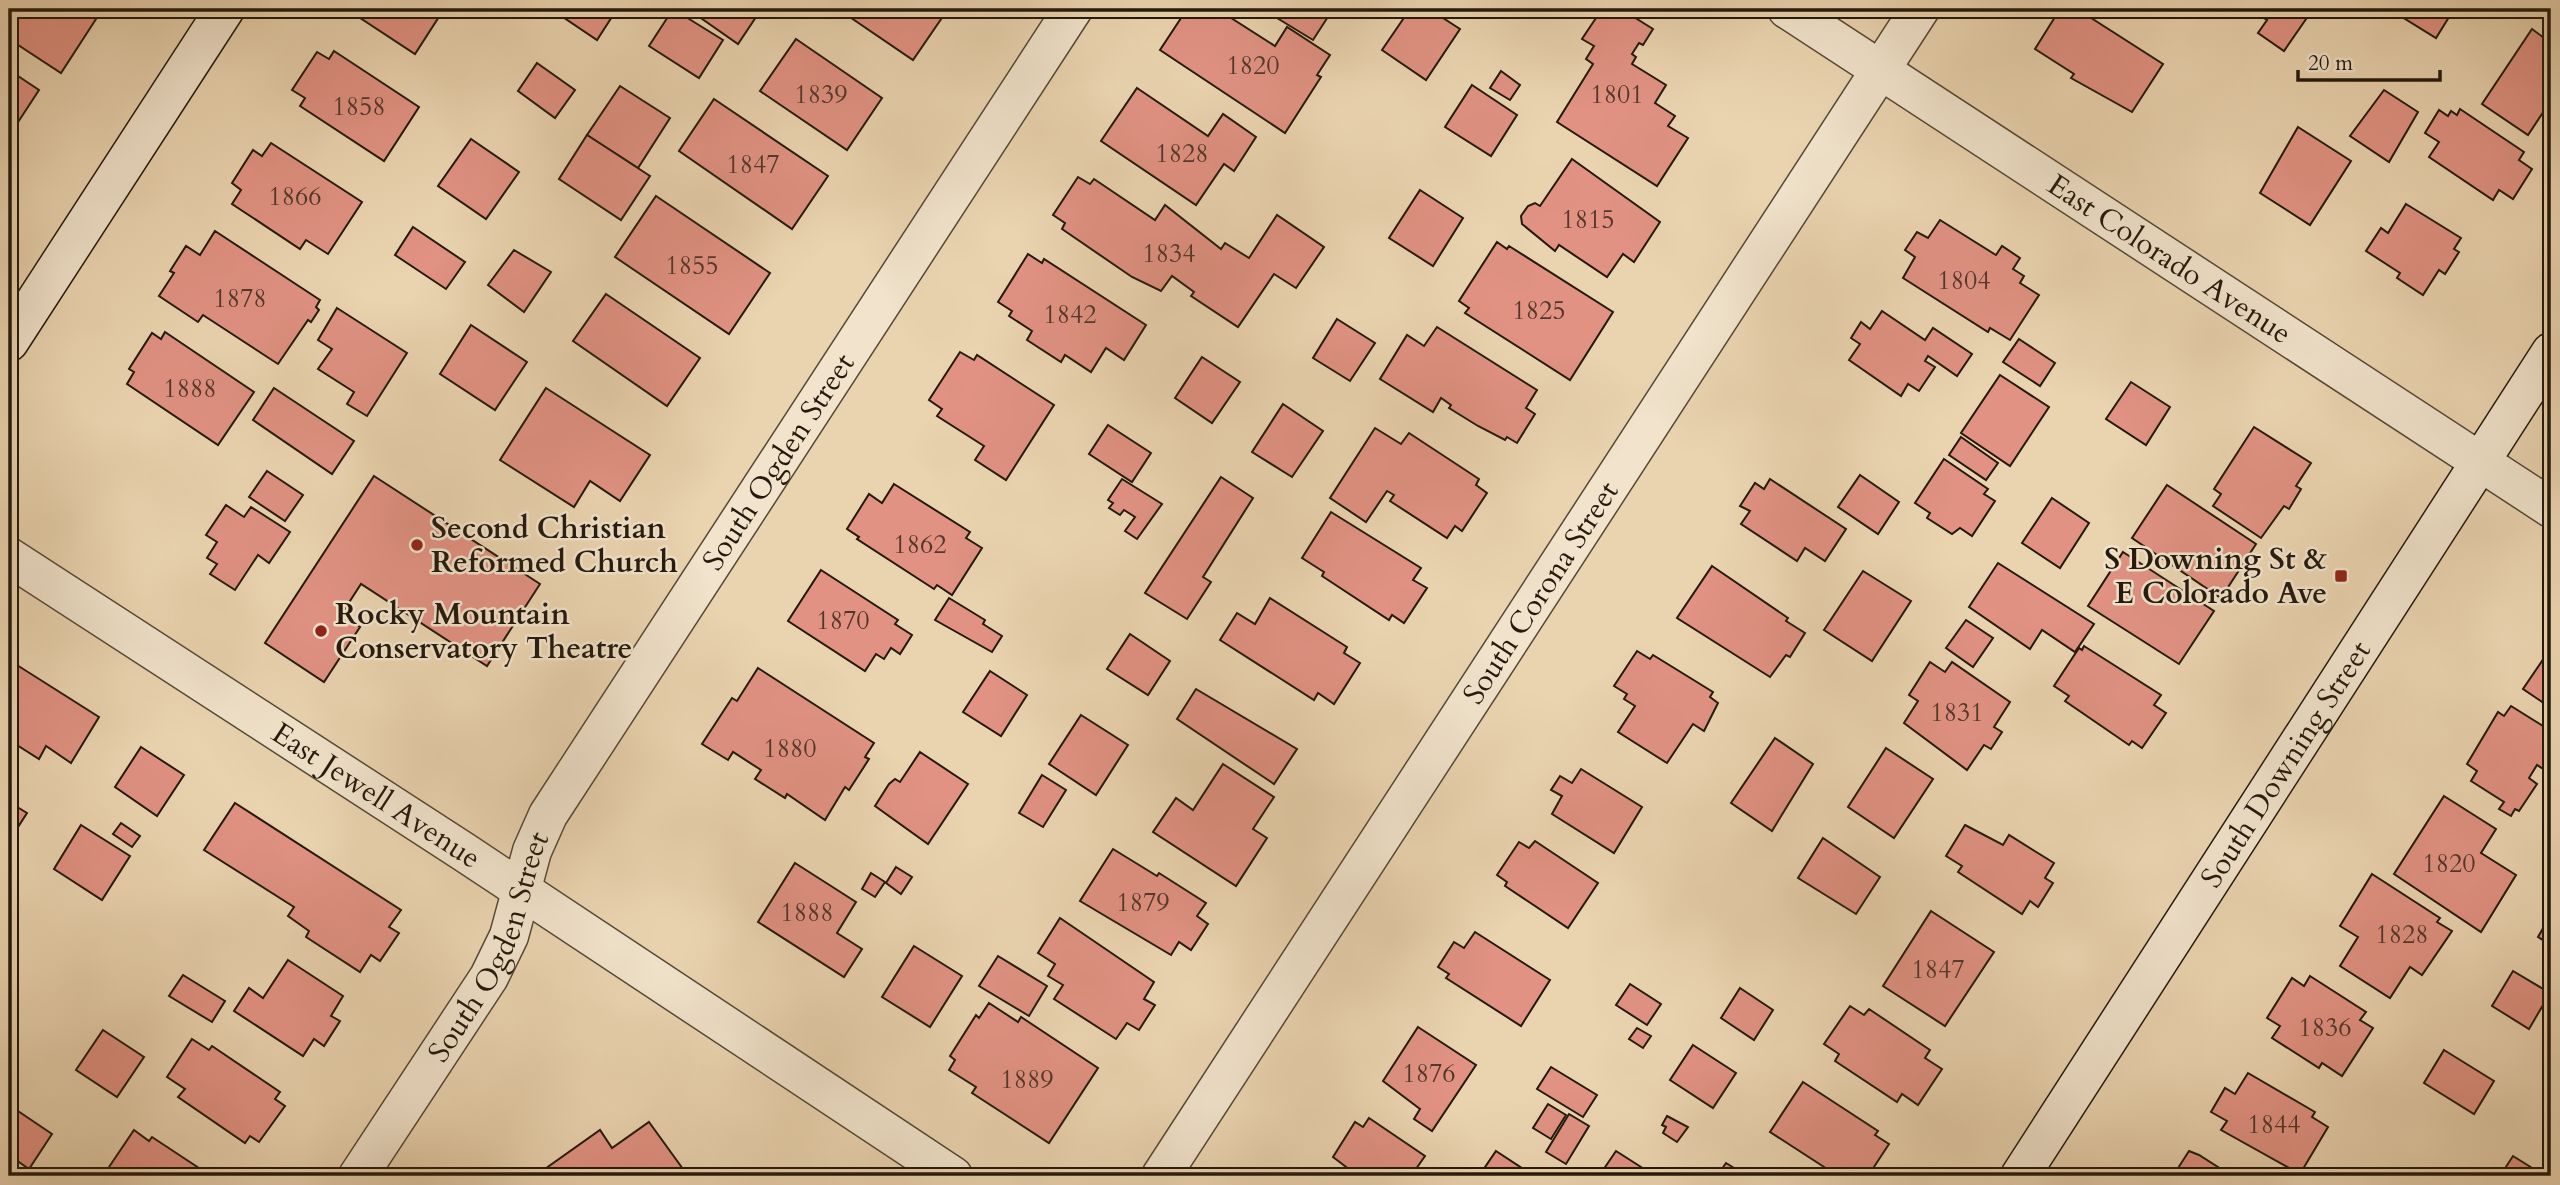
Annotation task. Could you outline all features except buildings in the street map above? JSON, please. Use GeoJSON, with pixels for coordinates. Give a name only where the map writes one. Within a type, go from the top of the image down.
{"type":"FeatureCollection","features":[{"type":"Feature","properties":{"kind":"street"},"geometry":{"type":"LineString","coordinates":[[9,342],[225,9]]}},
{"type":"Feature","properties":{"kind":"street","name":"South Ogden Street"},"geometry":{"type":"LineString","coordinates":[[358,1176],[489,977],[509,936],[531,852],[548,815],[1073,9]]}},
{"type":"Feature","properties":{"kind":"street","name":"East Colorado Avenue"},"geometry":{"type":"LineString","coordinates":[[1787,9],[2551,508]]}},
{"type":"Feature","properties":{"kind":"street","name":"South Corona Street"},"geometry":{"type":"LineString","coordinates":[[1161,1176],[1920,9]]}},
{"type":"Feature","properties":{"kind":"street","name":"South Downing Street"},"geometry":{"type":"LineString","coordinates":[[2020,1176],[2551,352]]}},
{"type":"Feature","properties":{"kind":"street","name":"East Jewell Avenue"},"geometry":{"type":"LineString","coordinates":[[9,557],[521,890],[953,1176]]}},
{"type":"Feature","properties":{"kind":"place","name":"Second Christian Reformed Church"},"geometry":{"type":"Point","coordinates":[417,545]}},
{"type":"Feature","properties":{"kind":"place","name":"S Downing St & E Colorado Ave"},"geometry":{"type":"Point","coordinates":[2341,576]}},
{"type":"Feature","properties":{"kind":"place","name":"Rocky Mountain Conservatory Theatre"},"geometry":{"type":"Point","coordinates":[321,631]}}]}
